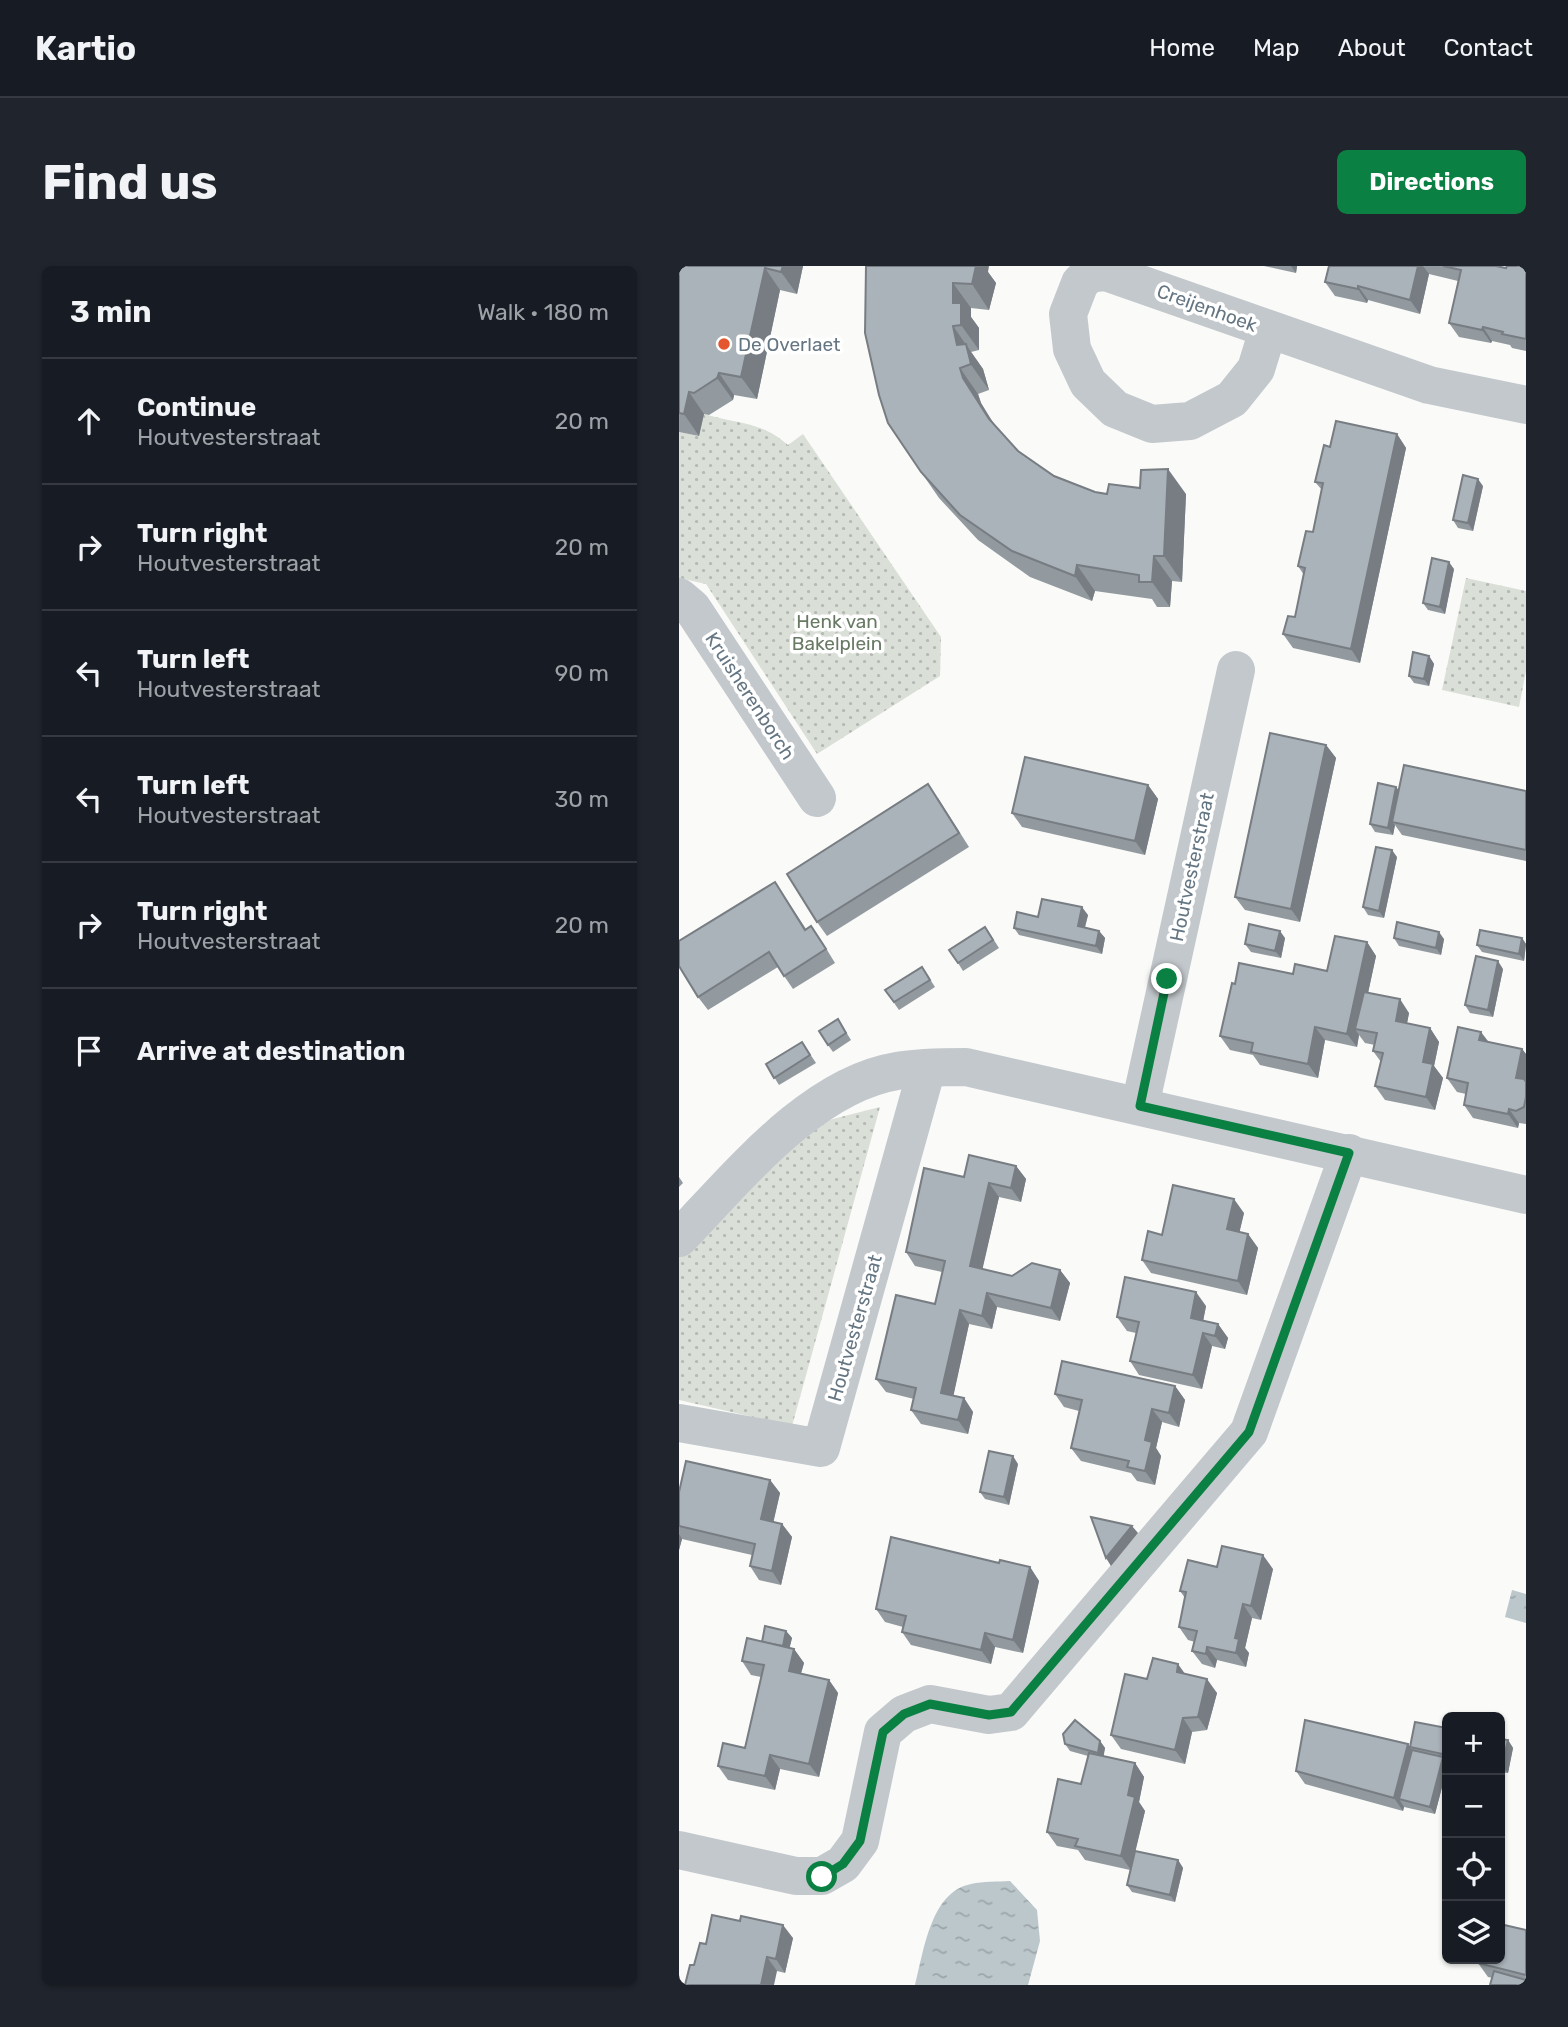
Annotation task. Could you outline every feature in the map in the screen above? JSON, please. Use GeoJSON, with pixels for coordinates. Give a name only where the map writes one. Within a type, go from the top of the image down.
{"type":"FeatureCollection","features":[{"type":"Feature","properties":{"kind":"street","name":"Creijenhoek"},"geometry":{"type":"LineString","coordinates":[[1268,330],[1256,369],[1232,400],[1190,421],[1152,425],[1115,409],[1088,383],[1072,349],[1068,314],[1080,282],[1089,274],[1107,272],[1429,385],[1526,405]]}},
{"type":"Feature","properties":{"kind":"street","name":"Kruisherenborch"},"geometry":{"type":"LineString","coordinates":[[679,597],[692,608],[817,798]]}},
{"type":"Feature","properties":{"kind":"street","name":"Houtvesterstraat"},"geometry":{"type":"LineString","coordinates":[[1140,1106],[1236,670]]}},
{"type":"Feature","properties":{"kind":"street"},"geometry":{"type":"LineString","coordinates":[[679,1238],[758,1158],[821,1102],[858,1082],[895,1071],[927,1068],[966,1067],[1526,1195]]}},
{"type":"Feature","properties":{"kind":"street","name":"Houtvesterstraat"},"geometry":{"type":"LineString","coordinates":[[679,1423],[821,1448],[927,1068]]}},
{"type":"Feature","properties":{"kind":"street"},"geometry":{"type":"LineString","coordinates":[[679,1850],[796,1876],[822,1877],[843,1864],[860,1841],[883,1732],[904,1714],[930,1704],[989,1715],[1011,1712],[1249,1432],[1349,1153]]}},
{"type":"Feature","properties":{"kind":"green space","name":"Henk van Bakelplein"},"geometry":{"type":"Polygon","coordinates":[[[704,414],[758,427],[788,445],[803,434],[941,637],[940,676],[817,754],[706,584],[679,578],[679,432],[699,436],[704,414]]]}},
{"type":"Feature","properties":{"kind":"green space"},"geometry":{"type":"Polygon","coordinates":[[[1466,578],[1526,591],[1526,671],[1519,707],[1442,690],[1466,578]]]}},
{"type":"Feature","properties":{"kind":"green space"},"geometry":{"type":"Polygon","coordinates":[[[880,1107],[792,1426],[679,1400],[679,1254],[772,1161],[829,1120],[880,1107]]]}},
{"type":"Feature","properties":{"kind":"water"},"geometry":{"type":"Polygon","coordinates":[[[1512,1590],[1526,1594],[1526,1623],[1505,1617],[1512,1590]]]}},
{"type":"Feature","properties":{"kind":"water"},"geometry":{"type":"Polygon","coordinates":[[[1010,1881],[1037,1910],[1040,1941],[1028,1985],[915,1985],[931,1925],[946,1899],[957,1889],[971,1884],[1010,1881]]]}},
{"type":"Feature","properties":{"kind":"building","name":"De Overlaet"},"geometry":{"type":"Polygon","coordinates":[[[679,266],[783,266],[781,272],[765,268],[741,377],[719,373],[717,378],[694,393],[689,392],[684,414],[679,413],[679,266]]]}},
{"type":"Feature","properties":{"kind":"building"},"geometry":{"type":"Polygon","coordinates":[[[866,266],[976,266],[972,284],[953,283],[953,303],[961,303],[961,325],[953,326],[957,345],[966,344],[971,364],[960,368],[963,378],[989,419],[1018,451],[1054,476],[1107,494],[1109,484],[1140,488],[1141,470],[1168,469],[1164,556],[1154,556],[1152,582],[1139,582],[1139,575],[1077,565],[1075,576],[1012,551],[960,515],[921,472],[888,423],[879,395],[865,333],[866,266]]]}},
{"type":"Feature","properties":{"kind":"building"},"geometry":{"type":"Polygon","coordinates":[[[1329,266],[1418,266],[1410,300],[1358,286],[1358,289],[1325,282],[1329,266]]]}},
{"type":"Feature","properties":{"kind":"building"},"geometry":{"type":"Polygon","coordinates":[[[1443,266],[1526,266],[1526,339],[1483,327],[1482,330],[1449,323],[1461,270],[1443,266]]]}},
{"type":"Feature","properties":{"kind":"building"},"geometry":{"type":"Polygon","coordinates":[[[1336,421],[1397,434],[1351,649],[1283,634],[1288,616],[1295,617],[1305,568],[1298,566],[1306,531],[1313,532],[1323,483],[1315,482],[1324,445],[1330,447],[1336,421]]]}},
{"type":"Feature","properties":{"kind":"building"},"geometry":{"type":"Polygon","coordinates":[[[1463,475],[1478,479],[1468,523],[1453,520],[1463,475]]]}},
{"type":"Feature","properties":{"kind":"building"},"geometry":{"type":"Polygon","coordinates":[[[1432,558],[1449,562],[1440,607],[1423,603],[1432,558]]]}},
{"type":"Feature","properties":{"kind":"building"},"geometry":{"type":"Polygon","coordinates":[[[1413,652],[1429,656],[1424,679],[1409,676],[1413,652]]]}},
{"type":"Feature","properties":{"kind":"building"},"geometry":{"type":"Polygon","coordinates":[[[1270,733],[1326,745],[1291,909],[1235,897],[1270,733]]]}},
{"type":"Feature","properties":{"kind":"building"},"geometry":{"type":"Polygon","coordinates":[[[1025,757],[1148,785],[1135,841],[1012,813],[1025,757]]]}},
{"type":"Feature","properties":{"kind":"building"},"geometry":{"type":"Polygon","coordinates":[[[1404,765],[1526,791],[1526,850],[1392,822],[1404,765]]]}},
{"type":"Feature","properties":{"kind":"building"},"geometry":{"type":"Polygon","coordinates":[[[1378,783],[1396,787],[1388,828],[1370,824],[1378,783]]]}},
{"type":"Feature","properties":{"kind":"building"},"geometry":{"type":"Polygon","coordinates":[[[928,784],[959,833],[817,922],[787,874],[928,784]]]}},
{"type":"Feature","properties":{"kind":"building"},"geometry":{"type":"Polygon","coordinates":[[[1376,847],[1392,850],[1379,911],[1363,907],[1376,847]]]}},
{"type":"Feature","properties":{"kind":"building"},"geometry":{"type":"Polygon","coordinates":[[[775,882],[805,930],[811,926],[826,949],[784,976],[769,952],[698,997],[679,966],[679,941],[775,882]]]}},
{"type":"Feature","properties":{"kind":"building"},"geometry":{"type":"Polygon","coordinates":[[[1042,899],[1082,907],[1078,926],[1099,931],[1096,946],[1014,928],[1017,912],[1038,917],[1042,899]]]}},
{"type":"Feature","properties":{"kind":"building"},"geometry":{"type":"Polygon","coordinates":[[[1397,922],[1439,932],[1436,948],[1394,938],[1397,922]]]}},
{"type":"Feature","properties":{"kind":"building"},"geometry":{"type":"Polygon","coordinates":[[[1249,924],[1280,931],[1275,951],[1245,944],[1249,924]]]}},
{"type":"Feature","properties":{"kind":"building"},"geometry":{"type":"Polygon","coordinates":[[[985,927],[993,940],[958,963],[949,950],[985,927]]]}},
{"type":"Feature","properties":{"kind":"building"},"geometry":{"type":"Polygon","coordinates":[[[1480,930],[1522,938],[1519,954],[1477,945],[1480,930]]]}},
{"type":"Feature","properties":{"kind":"building"},"geometry":{"type":"Polygon","coordinates":[[[1335,936],[1367,942],[1347,1034],[1315,1027],[1308,1064],[1251,1052],[1253,1043],[1220,1036],[1239,963],[1293,974],[1295,964],[1327,971],[1335,936]]]}},
{"type":"Feature","properties":{"kind":"building"},"geometry":{"type":"Polygon","coordinates":[[[1476,956],[1498,961],[1488,1010],[1465,1005],[1476,956]]]}},
{"type":"Feature","properties":{"kind":"building"},"geometry":{"type":"Polygon","coordinates":[[[922,967],[930,980],[894,1002],[885,990],[922,967]]]}},
{"type":"Feature","properties":{"kind":"building"},"geometry":{"type":"Polygon","coordinates":[[[1364,992],[1400,999],[1396,1021],[1430,1028],[1423,1062],[1433,1064],[1426,1097],[1375,1086],[1383,1053],[1373,1051],[1377,1033],[1355,1029],[1364,992]]]}},
{"type":"Feature","properties":{"kind":"building"},"geometry":{"type":"Polygon","coordinates":[[[838,1019],[846,1033],[828,1045],[819,1031],[838,1019]]]}},
{"type":"Feature","properties":{"kind":"building"},"geometry":{"type":"Polygon","coordinates":[[[1458,1027],[1481,1032],[1479,1040],[1522,1049],[1516,1078],[1526,1082],[1524,1107],[1516,1111],[1509,1109],[1508,1114],[1464,1105],[1468,1083],[1447,1078],[1458,1027]]]}},
{"type":"Feature","properties":{"kind":"building"},"geometry":{"type":"Polygon","coordinates":[[[802,1042],[810,1055],[774,1078],[766,1064],[802,1042]]]}},
{"type":"Feature","properties":{"kind":"building"},"geometry":{"type":"Polygon","coordinates":[[[969,1155],[1016,1166],[1011,1188],[989,1183],[970,1266],[1012,1276],[1032,1263],[1060,1270],[1051,1308],[987,1293],[982,1316],[960,1310],[941,1393],[964,1398],[958,1420],[911,1410],[916,1388],[876,1379],[896,1295],[935,1304],[945,1261],[906,1252],[924,1168],[964,1177],[969,1155]]]}},
{"type":"Feature","properties":{"kind":"building"},"geometry":{"type":"Polygon","coordinates":[[[1173,1185],[1234,1199],[1227,1229],[1248,1234],[1238,1281],[1142,1260],[1148,1231],[1162,1235],[1173,1185]]]}},
{"type":"Feature","properties":{"kind":"building"},"geometry":{"type":"Polygon","coordinates":[[[1125,1277],[1196,1292],[1191,1318],[1218,1324],[1215,1336],[1203,1333],[1193,1375],[1130,1361],[1139,1322],[1117,1317],[1125,1277]]]}},
{"type":"Feature","properties":{"kind":"building"},"geometry":{"type":"Polygon","coordinates":[[[1062,1361],[1175,1386],[1169,1413],[1152,1409],[1145,1440],[1152,1442],[1145,1471],[1127,1467],[1129,1461],[1071,1448],[1082,1400],[1055,1394],[1062,1361]]]}},
{"type":"Feature","properties":{"kind":"building"},"geometry":{"type":"Polygon","coordinates":[[[989,1451],[1013,1456],[1004,1497],[980,1492],[989,1451]]]}},
{"type":"Feature","properties":{"kind":"building"},"geometry":{"type":"Polygon","coordinates":[[[686,1461],[770,1480],[761,1519],[782,1524],[772,1571],[750,1566],[755,1544],[679,1526],[679,1492],[686,1461]]]}},
{"type":"Feature","properties":{"kind":"building"},"geometry":{"type":"Polygon","coordinates":[[[1091,1517],[1132,1526],[1106,1558],[1091,1517]]]}},
{"type":"Feature","properties":{"kind":"building"},"geometry":{"type":"Polygon","coordinates":[[[891,1537],[999,1563],[1000,1560],[1030,1567],[1013,1640],[985,1633],[981,1650],[902,1632],[906,1616],[876,1609],[891,1537]]]}},
{"type":"Feature","properties":{"kind":"building"},"geometry":{"type":"Polygon","coordinates":[[[1222,1546],[1263,1555],[1251,1606],[1243,1604],[1235,1638],[1239,1639],[1236,1653],[1207,1647],[1206,1654],[1192,1651],[1197,1631],[1179,1627],[1186,1592],[1180,1591],[1188,1560],[1217,1567],[1222,1546]]]}},
{"type":"Feature","properties":{"kind":"building"},"geometry":{"type":"Polygon","coordinates":[[[765,1626],[786,1631],[783,1646],[762,1642],[765,1626]]]}},
{"type":"Feature","properties":{"kind":"building"},"geometry":{"type":"Polygon","coordinates":[[[747,1638],[794,1649],[789,1671],[829,1680],[809,1764],[770,1755],[765,1776],[718,1766],[723,1743],[745,1748],[764,1665],[742,1661],[747,1638]]]}},
{"type":"Feature","properties":{"kind":"building"},"geometry":{"type":"Polygon","coordinates":[[[1153,1658],[1178,1664],[1177,1672],[1207,1679],[1198,1717],[1183,1718],[1175,1750],[1111,1735],[1125,1674],[1147,1679],[1153,1658]]]}},
{"type":"Feature","properties":{"kind":"building"},"geometry":{"type":"Polygon","coordinates":[[[1075,1720],[1100,1741],[1098,1753],[1065,1744],[1063,1734],[1075,1720]]]}},
{"type":"Feature","properties":{"kind":"building"},"geometry":{"type":"Polygon","coordinates":[[[1305,1720],[1408,1744],[1394,1798],[1296,1771],[1305,1720]]]}},
{"type":"Feature","properties":{"kind":"building"},"geometry":{"type":"Polygon","coordinates":[[[1415,1722],[1442,1727],[1442,1754],[1410,1747],[1415,1722]]]}},
{"type":"Feature","properties":{"kind":"building"},"geometry":{"type":"Polygon","coordinates":[[[1412,1750],[1442,1757],[1430,1807],[1399,1799],[1412,1750]]]}},
{"type":"Feature","properties":{"kind":"building"},"geometry":{"type":"Polygon","coordinates":[[[1089,1753],[1135,1763],[1128,1795],[1135,1797],[1121,1856],[1075,1846],[1078,1839],[1047,1832],[1058,1779],[1081,1784],[1089,1753]]]}},
{"type":"Feature","properties":{"kind":"building"},"geometry":{"type":"Polygon","coordinates":[[[1135,1851],[1178,1860],[1170,1895],[1127,1885],[1135,1851]]]}},
{"type":"Feature","properties":{"kind":"building"},"geometry":{"type":"Polygon","coordinates":[[[712,1915],[740,1921],[741,1916],[783,1925],[776,1959],[767,1957],[761,1985],[685,1985],[700,1943],[706,1944],[712,1915]]]}},
{"type":"Feature","properties":{"kind":"building"},"geometry":{"type":"Polygon","coordinates":[[[1505,1925],[1526,1930],[1526,1975],[1482,1964],[1505,1964],[1505,1925]]]}},
{"type":"Feature","properties":{"kind":"building"},"geometry":{"type":"Polygon","coordinates":[[[1494,1971],[1526,1980],[1526,1985],[1490,1985],[1494,1971]]]}},
{"type":"Feature","properties":{"kind":"place","name":"De Overlaet"},"geometry":{"type":"Point","coordinates":[724,344]}},
{"type":"Feature","properties":{"kind":"route"},"geometry":{"type":"LineString","coordinates":[[822,1877],[843,1864],[860,1841],[883,1732],[904,1714],[930,1704],[989,1715],[1011,1712],[1249,1432],[1349,1153],[1140,1106],[1167,979]]}}]}
